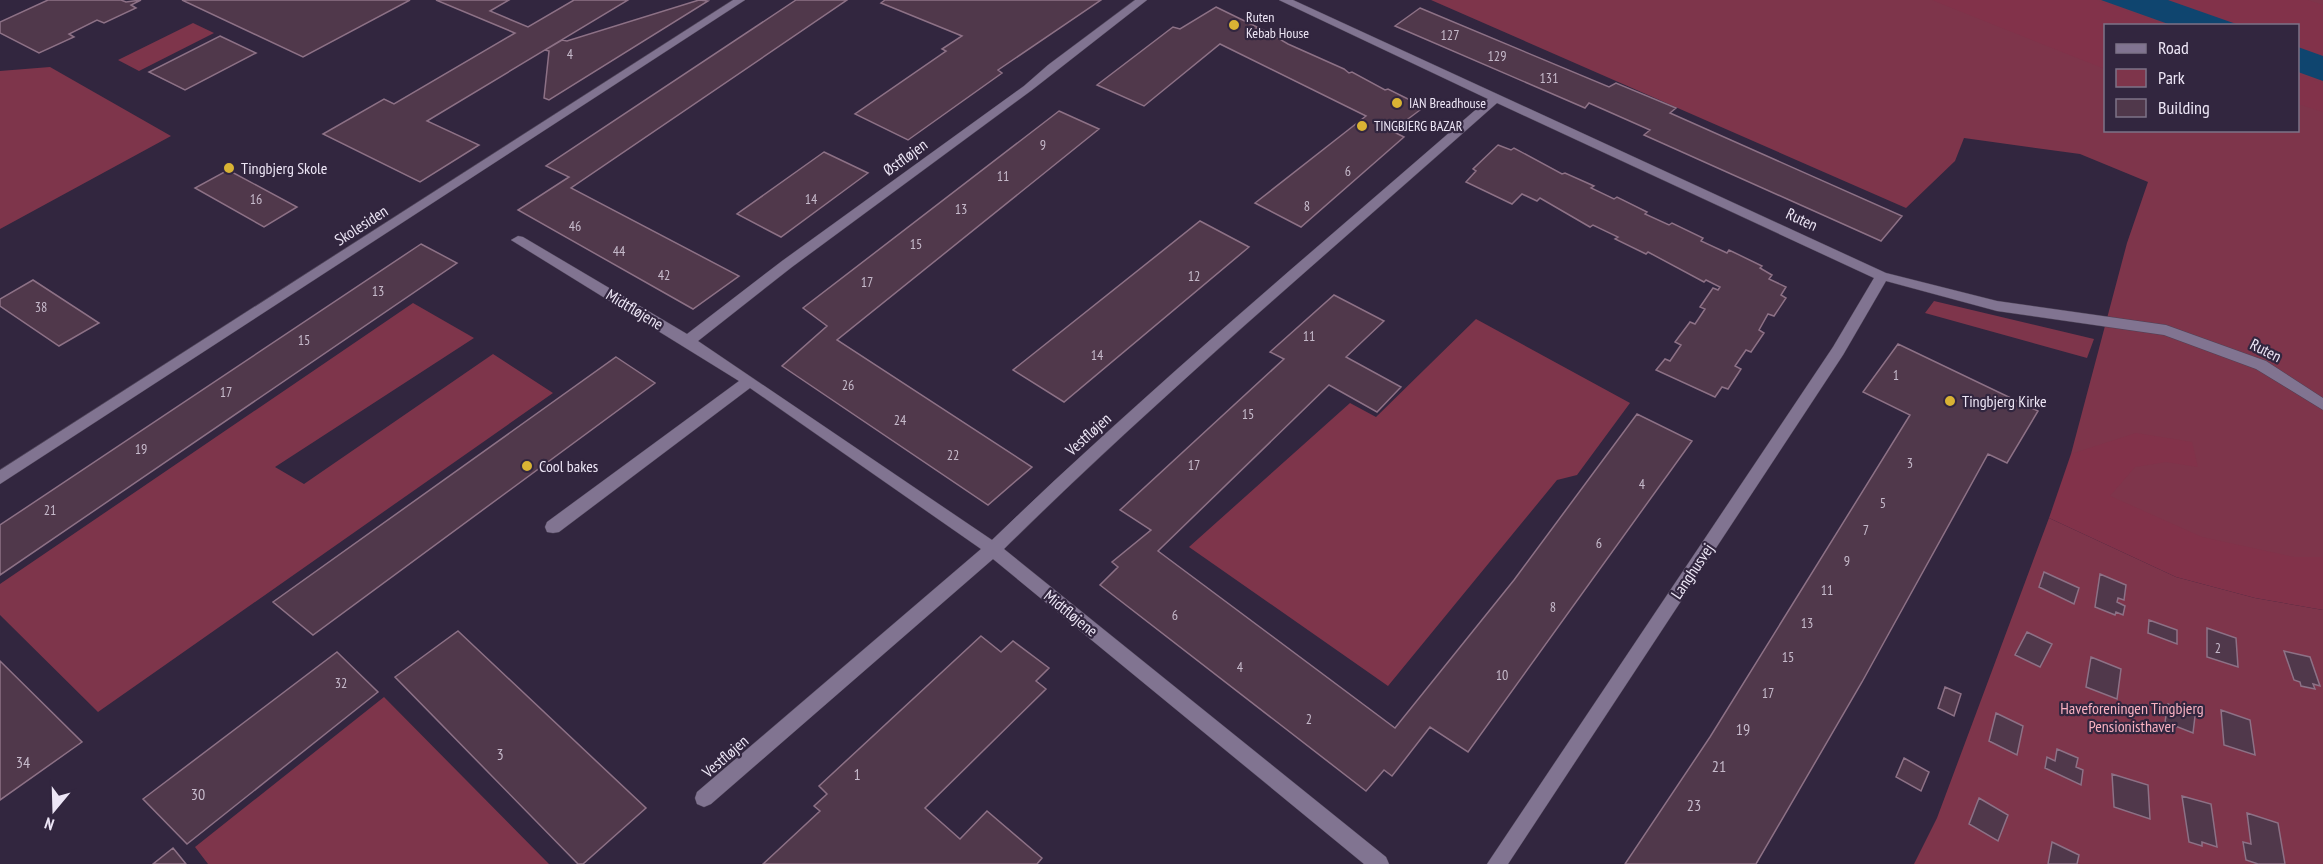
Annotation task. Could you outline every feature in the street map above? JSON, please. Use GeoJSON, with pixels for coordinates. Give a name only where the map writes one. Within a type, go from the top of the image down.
{"type":"FeatureCollection","features":[{"type":"Feature","properties":{"kind":"street","name":"Skolesiden"},"geometry":{"type":"LineString","coordinates":[[0,478],[740,0]]}},
{"type":"Feature","properties":{"kind":"street","name":"Østfløjen"},"geometry":{"type":"LineString","coordinates":[[687,341],[1028,88],[1142,0]]}},
{"type":"Feature","properties":{"kind":"street","name":"Ruten"},"geometry":{"type":"LineString","coordinates":[[1284,0],[1882,276],[1997,306],[2166,330],[2261,366],[2323,405]]}},
{"type":"Feature","properties":{"kind":"street","name":"Vestfløjen"},"geometry":{"type":"LineString","coordinates":[[704,798],[993,549],[1065,479],[1470,118],[1496,98]]}},
{"type":"Feature","properties":{"kind":"street","name":"Midtfløjene"},"geometry":{"type":"LineString","coordinates":[[518,240],[750,381],[993,549],[1379,864]]}},
{"type":"Feature","properties":{"kind":"street","name":"Langhusvej"},"geometry":{"type":"LineString","coordinates":[[1497,864],[1761,470],[1838,351],[1882,276]]}},
{"type":"Feature","properties":{"kind":"street"},"geometry":{"type":"LineString","coordinates":[[553,527],[750,381]]}},
{"type":"Feature","properties":{"kind":"green space"},"geometry":{"type":"Polygon","coordinates":[[[1431,0],[2323,0],[2323,566],[2229,559],[2104,500],[2071,454],[2127,243],[2148,182],[2080,154],[1964,138],[1955,161],[1906,208],[1431,0]]]}},
{"type":"Feature","properties":{"kind":"green space"},"geometry":{"type":"Polygon","coordinates":[[[193,23],[214,33],[139,71],[118,60],[193,23]]]}},
{"type":"Feature","properties":{"kind":"green space"},"geometry":{"type":"Polygon","coordinates":[[[50,67],[171,136],[0,229],[0,71],[50,67]]]}},
{"type":"Feature","properties":{"kind":"green space"},"geometry":{"type":"Polygon","coordinates":[[[1934,301],[2094,339],[2087,358],[1925,313],[1934,301]]]}},
{"type":"Feature","properties":{"kind":"green space"},"geometry":{"type":"Polygon","coordinates":[[[413,303],[474,338],[275,467],[304,484],[493,354],[553,393],[98,712],[0,615],[0,584],[413,303]]]}},
{"type":"Feature","properties":{"kind":"green space"},"geometry":{"type":"Polygon","coordinates":[[[1476,319],[1630,403],[1577,475],[1557,480],[1388,686],[1189,547],[1350,403],[1376,417],[1476,319]]]}},
{"type":"Feature","properties":{"kind":"green space","name":"Haveforeningen Tingbjerg Pensionisthaver"},"geometry":{"type":"Polygon","coordinates":[[[2049,518],[2176,577],[2255,598],[2323,610],[2323,864],[1914,864],[1937,818],[2049,518]]]}},
{"type":"Feature","properties":{"kind":"green space"},"geometry":{"type":"Polygon","coordinates":[[[384,697],[549,864],[208,864],[195,847],[384,697]]]}},
{"type":"Feature","properties":{"kind":"shaded area"},"geometry":{"type":"Polygon","coordinates":[[[1932,0],[2097,0],[2164,24],[2104,24],[2104,69],[1932,0]]]}},
{"type":"Feature","properties":{"kind":"shaded area"},"geometry":{"type":"Polygon","coordinates":[[[2165,0],[2308,0],[2323,5],[2323,58],[2299,48],[2299,24],[2232,24],[2165,0]]]}},
{"type":"Feature","properties":{"kind":"shaded area"},"geometry":{"type":"Polygon","coordinates":[[[2299,74],[2323,83],[2323,112],[2299,104],[2299,74]]]}},
{"type":"Feature","properties":{"kind":"shaded area"},"geometry":{"type":"Polygon","coordinates":[[[2136,433],[2192,442],[2198,467],[2166,462],[2135,467],[2110,496],[2202,537],[2294,557],[2323,557],[2323,610],[2255,598],[2176,577],[2049,518],[2071,454],[2136,433]]]}},
{"type":"Feature","properties":{"kind":"water"},"geometry":{"type":"Polygon","coordinates":[[[2101,0],[2168,0],[2236,24],[2168,24],[2101,0]]]}},
{"type":"Feature","properties":{"kind":"water"},"geometry":{"type":"Polygon","coordinates":[[[2299,47],[2323,56],[2323,81],[2299,72],[2299,47]]]}},
{"type":"Feature","properties":{"kind":"building"},"geometry":{"type":"Polygon","coordinates":[[[48,0],[121,0],[126,2],[141,0],[131,5],[136,8],[104,23],[97,20],[69,34],[74,37],[39,53],[0,33],[0,22],[48,0]]]}},
{"type":"Feature","properties":{"kind":"building"},"geometry":{"type":"Polygon","coordinates":[[[182,0],[410,0],[303,57],[182,0]]]}},
{"type":"Feature","properties":{"kind":"building"},"geometry":{"type":"Polygon","coordinates":[[[436,0],[509,0],[490,11],[528,27],[574,0],[628,0],[427,121],[479,145],[420,182],[323,134],[384,99],[394,104],[515,33],[436,0]]]}},
{"type":"Feature","properties":{"kind":"building"},"geometry":{"type":"Polygon","coordinates":[[[699,0],[708,1],[549,100],[544,98],[549,51],[545,50],[562,40],[567,41],[699,0]]]}},
{"type":"Feature","properties":{"kind":"building"},"geometry":{"type":"Polygon","coordinates":[[[796,0],[847,0],[571,188],[739,276],[693,309],[518,210],[569,177],[546,166],[796,0]]]}},
{"type":"Feature","properties":{"kind":"building"},"geometry":{"type":"Polygon","coordinates":[[[885,0],[1101,0],[998,70],[1002,73],[908,140],[855,114],[946,51],[942,49],[962,36],[881,3],[885,0]]]}},
{"type":"Feature","properties":{"kind":"building"},"geometry":{"type":"Polygon","coordinates":[[[1216,7],[1288,44],[1424,107],[1392,131],[1404,137],[1301,227],[1255,203],[1366,116],[1220,44],[1144,106],[1097,85],[1173,27],[1180,29],[1216,7]]]}},
{"type":"Feature","properties":{"kind":"building"},"geometry":{"type":"Polygon","coordinates":[[[1420,8],[1609,87],[1616,83],[1676,108],[1670,113],[1902,216],[1881,241],[1644,135],[1650,130],[1589,103],[1585,108],[1395,26],[1420,8]]]}},
{"type":"Feature","properties":{"kind":"building"},"geometry":{"type":"Polygon","coordinates":[[[220,36],[256,53],[185,90],[149,72],[220,36]]]}},
{"type":"Feature","properties":{"kind":"building"},"geometry":{"type":"Polygon","coordinates":[[[1059,111],[1099,129],[837,340],[1032,467],[988,505],[782,366],[827,326],[803,308],[1059,111]]]}},
{"type":"Feature","properties":{"kind":"building"},"geometry":{"type":"Polygon","coordinates":[[[1498,145],[1511,150],[1514,148],[1562,174],[1565,173],[1594,186],[1591,188],[1614,199],[1617,197],[1647,212],[1645,214],[1669,225],[1672,223],[1703,238],[1701,241],[1727,253],[1729,250],[1762,266],[1760,268],[1772,275],[1769,279],[1786,287],[1781,295],[1786,298],[1774,316],[1768,314],[1759,330],[1764,333],[1751,352],[1746,350],[1735,366],[1741,369],[1728,389],[1722,387],[1715,397],[1656,370],[1665,359],[1670,361],[1681,345],[1675,342],[1690,322],[1695,324],[1705,309],[1700,307],[1713,288],[1718,290],[1720,287],[1706,280],[1704,282],[1648,252],[1646,254],[1615,239],[1618,237],[1593,225],[1590,227],[1540,198],[1537,201],[1522,194],[1512,204],[1466,182],[1476,171],[1473,169],[1498,145]]]}},
{"type":"Feature","properties":{"kind":"building"},"geometry":{"type":"Polygon","coordinates":[[[824,152],[868,173],[781,237],[737,214],[824,152]]]}},
{"type":"Feature","properties":{"kind":"building"},"geometry":{"type":"Polygon","coordinates":[[[228,170],[297,207],[264,227],[195,188],[228,170]]]}},
{"type":"Feature","properties":{"kind":"building"},"geometry":{"type":"Polygon","coordinates":[[[1200,221],[1249,247],[1064,402],[1013,370],[1200,221]]]}},
{"type":"Feature","properties":{"kind":"building"},"geometry":{"type":"Polygon","coordinates":[[[421,244],[457,263],[0,575],[0,525],[421,244]]]}},
{"type":"Feature","properties":{"kind":"building"},"geometry":{"type":"Polygon","coordinates":[[[33,280],[99,323],[59,346],[0,306],[0,299],[33,280]]]}},
{"type":"Feature","properties":{"kind":"building"},"geometry":{"type":"Polygon","coordinates":[[[1334,295],[1384,321],[1346,357],[1401,387],[1377,412],[1329,385],[1158,551],[1395,728],[1514,580],[1637,414],[1692,441],[1468,752],[1430,727],[1392,776],[1384,770],[1366,791],[1100,585],[1118,567],[1112,562],[1151,530],[1120,510],[1284,359],[1270,352],[1334,295]]]}},
{"type":"Feature","properties":{"kind":"building"},"geometry":{"type":"Polygon","coordinates":[[[1898,344],[2038,411],[2007,463],[1988,454],[1862,682],[1756,864],[1625,864],[1710,737],[1910,415],[1863,392],[1898,344]]]}},
{"type":"Feature","properties":{"kind":"building"},"geometry":{"type":"Polygon","coordinates":[[[616,357],[655,383],[313,635],[273,602],[616,357]]]}},
{"type":"Feature","properties":{"kind":"building"},"geometry":{"type":"Polygon","coordinates":[[[2044,572],[2079,588],[2074,604],[2039,587],[2044,572]]]}},
{"type":"Feature","properties":{"kind":"building"},"geometry":{"type":"Polygon","coordinates":[[[2100,574],[2126,585],[2124,600],[2118,598],[2117,602],[2125,606],[2123,615],[2116,612],[2115,615],[2095,607],[2100,574]]]}},
{"type":"Feature","properties":{"kind":"building"},"geometry":{"type":"Polygon","coordinates":[[[2149,620],[2177,630],[2177,644],[2148,633],[2149,620]]]}},
{"type":"Feature","properties":{"kind":"building"},"geometry":{"type":"Polygon","coordinates":[[[2207,628],[2236,638],[2238,667],[2207,657],[2207,628]]]}},
{"type":"Feature","properties":{"kind":"building"},"geometry":{"type":"Polygon","coordinates":[[[458,631],[646,808],[583,864],[578,864],[395,677],[458,631]]]}},
{"type":"Feature","properties":{"kind":"building"},"geometry":{"type":"Polygon","coordinates":[[[2027,632],[2052,644],[2040,667],[2015,655],[2027,632]]]}},
{"type":"Feature","properties":{"kind":"building"},"geometry":{"type":"Polygon","coordinates":[[[981,636],[1001,652],[1013,641],[1049,668],[1036,681],[1046,689],[925,808],[960,839],[987,811],[1042,858],[1037,864],[763,864],[820,811],[814,806],[827,794],[819,786],[981,636]]]}},
{"type":"Feature","properties":{"kind":"building"},"geometry":{"type":"Polygon","coordinates":[[[2284,651],[2310,657],[2320,686],[2313,684],[2315,689],[2301,686],[2300,682],[2294,680],[2284,651]]]}},
{"type":"Feature","properties":{"kind":"building"},"geometry":{"type":"Polygon","coordinates":[[[337,652],[378,692],[187,844],[143,799],[337,652]]]}},
{"type":"Feature","properties":{"kind":"building"},"geometry":{"type":"Polygon","coordinates":[[[2091,657],[2121,669],[2117,699],[2086,687],[2091,657]]]}},
{"type":"Feature","properties":{"kind":"building"},"geometry":{"type":"Polygon","coordinates":[[[0,661],[82,742],[0,800],[0,661]]]}},
{"type":"Feature","properties":{"kind":"building"},"geometry":{"type":"Polygon","coordinates":[[[1945,687],[1961,694],[1954,716],[1938,708],[1945,687]]]}},
{"type":"Feature","properties":{"kind":"building"},"geometry":{"type":"Polygon","coordinates":[[[2168,704],[2195,716],[2193,733],[2165,722],[2168,704]]]}},
{"type":"Feature","properties":{"kind":"building"},"geometry":{"type":"Polygon","coordinates":[[[2221,710],[2250,720],[2255,755],[2224,745],[2221,710]]]}},
{"type":"Feature","properties":{"kind":"building"},"geometry":{"type":"Polygon","coordinates":[[[1996,713],[2023,726],[2017,755],[1989,741],[1996,713]]]}},
{"type":"Feature","properties":{"kind":"building"},"geometry":{"type":"Polygon","coordinates":[[[2057,749],[2078,758],[2076,767],[2083,770],[2081,785],[2045,768],[2047,757],[2055,761],[2057,749]]]}},
{"type":"Feature","properties":{"kind":"building"},"geometry":{"type":"Polygon","coordinates":[[[1904,758],[1929,772],[1921,791],[1896,777],[1904,758]]]}},
{"type":"Feature","properties":{"kind":"building"},"geometry":{"type":"Polygon","coordinates":[[[2112,774],[2148,785],[2150,819],[2114,807],[2112,774]]]}},
{"type":"Feature","properties":{"kind":"building"},"geometry":{"type":"Polygon","coordinates":[[[2182,796],[2211,804],[2217,847],[2202,842],[2202,846],[2189,842],[2182,796]]]}},
{"type":"Feature","properties":{"kind":"building"},"geometry":{"type":"Polygon","coordinates":[[[1979,798],[2008,815],[1998,841],[1969,824],[1979,798]]]}},
{"type":"Feature","properties":{"kind":"building"},"geometry":{"type":"Polygon","coordinates":[[[2247,813],[2278,823],[2285,864],[2258,864],[2246,860],[2243,842],[2251,844],[2247,813]]]}},
{"type":"Feature","properties":{"kind":"building"},"geometry":{"type":"Polygon","coordinates":[[[2052,842],[2079,855],[2077,864],[2048,864],[2052,842]]]}},
{"type":"Feature","properties":{"kind":"building"},"geometry":{"type":"Polygon","coordinates":[[[173,848],[186,864],[153,864],[173,848]]]}},
{"type":"Feature","properties":{"kind":"place","name":"Ruten Kebab House"},"geometry":{"type":"Point","coordinates":[1234,25]}},
{"type":"Feature","properties":{"kind":"place","name":"IAN Breadhouse"},"geometry":{"type":"Point","coordinates":[1397,103]}},
{"type":"Feature","properties":{"kind":"place","name":"TINGBJERG BAZAR"},"geometry":{"type":"Point","coordinates":[1362,126]}},
{"type":"Feature","properties":{"kind":"place","name":"Tingbjerg Skole"},"geometry":{"type":"Point","coordinates":[229,168]}},
{"type":"Feature","properties":{"kind":"place","name":"Tingbjerg Kirke"},"geometry":{"type":"Point","coordinates":[1950,401]}},
{"type":"Feature","properties":{"kind":"place","name":"Cool bakes"},"geometry":{"type":"Point","coordinates":[527,466]}}]}
